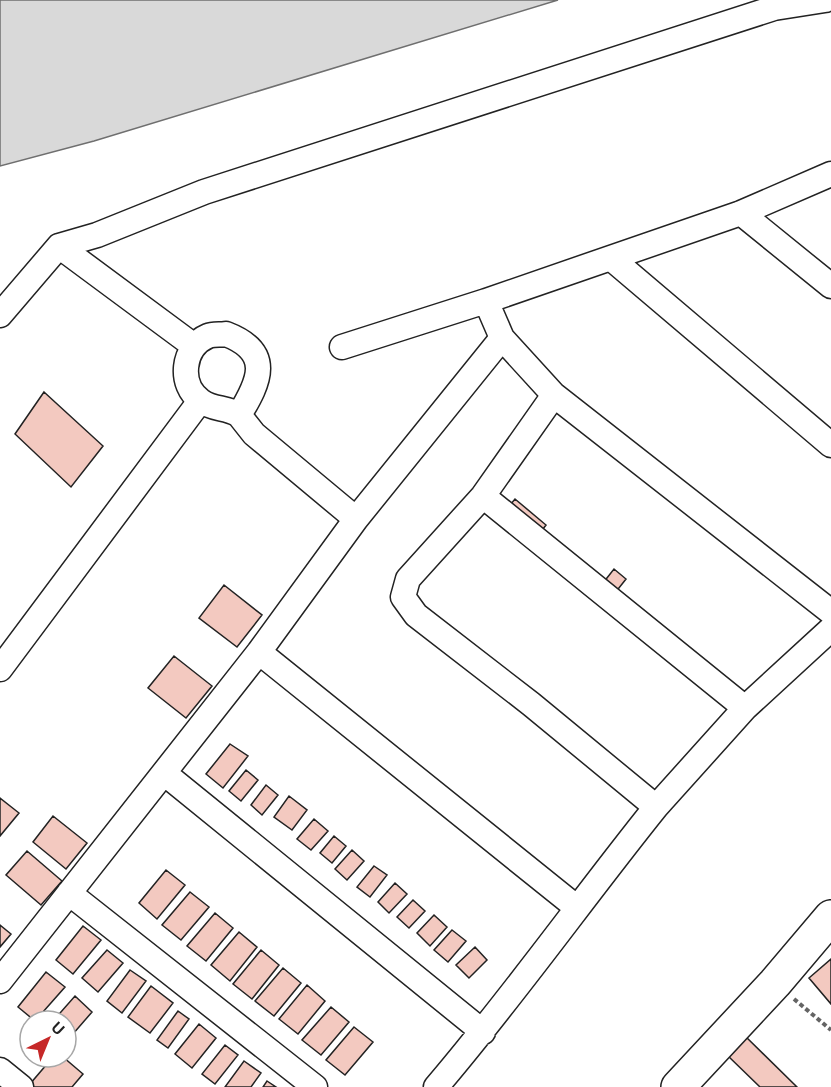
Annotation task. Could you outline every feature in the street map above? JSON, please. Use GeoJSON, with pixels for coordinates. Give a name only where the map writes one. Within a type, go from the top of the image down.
{"type":"FeatureCollection","features":[{"type":"Feature","properties":{"kind":"highway"},"geometry":{"type":"LineString","coordinates":[[678,1087],[775,983],[831,917]]}},
{"type":"Feature","properties":{"kind":"street"},"geometry":{"type":"LineString","coordinates":[[0,315],[59,246],[97,235],[204,192],[774,8],[825,0]]}},
{"type":"Feature","properties":{"kind":"street"},"geometry":{"type":"LineString","coordinates":[[342,347],[612,259],[741,213],[831,174]]}},
{"type":"Feature","properties":{"kind":"street"},"geometry":{"type":"LineString","coordinates":[[741,213],[831,286]]}},
{"type":"Feature","properties":{"kind":"street"},"geometry":{"type":"LineString","coordinates":[[59,246],[194,346]]}},
{"type":"Feature","properties":{"kind":"street"},"geometry":{"type":"LineString","coordinates":[[612,259],[831,445]]}},
{"type":"Feature","properties":{"kind":"street"},"geometry":{"type":"LineString","coordinates":[[486,301],[502,338],[554,396],[831,612]]}},
{"type":"Feature","properties":{"kind":"street"},"geometry":{"type":"LineString","coordinates":[[240,415],[255,388],[260,371],[255,354],[243,340],[226,334],[208,336],[194,346],[185,364],[187,385],[200,401],[214,407],[229,408],[240,415],[254,434],[356,519]]}},
{"type":"Feature","properties":{"kind":"street"},"geometry":{"type":"LineString","coordinates":[[0,981],[259,652],[356,519],[502,338]]}},
{"type":"Feature","properties":{"kind":"street"},"geometry":{"type":"LineString","coordinates":[[554,396],[483,496],[408,579],[403,597],[416,615],[531,704],[656,807]]}},
{"type":"Feature","properties":{"kind":"street"},"geometry":{"type":"LineString","coordinates":[[0,669],[200,401]]}},
{"type":"Feature","properties":{"kind":"street"},"geometry":{"type":"LineString","coordinates":[[483,496],[745,708]]}},
{"type":"Feature","properties":{"kind":"street"},"geometry":{"type":"LineString","coordinates":[[436,1087],[483,1032],[576,907],[656,807],[745,708],[831,629]]}},
{"type":"Feature","properties":{"kind":"street"},"geometry":{"type":"LineString","coordinates":[[259,652],[576,907]]}},
{"type":"Feature","properties":{"kind":"street"},"geometry":{"type":"LineString","coordinates":[[164,773],[483,1032]]}},
{"type":"Feature","properties":{"kind":"street"},"geometry":{"type":"LineString","coordinates":[[69,893],[315,1087]]}},
{"type":"Feature","properties":{"kind":"street"},"geometry":{"type":"LineString","coordinates":[[0,1070],[21,1087]]}},
{"type":"Feature","properties":{"kind":"path"},"geometry":{"type":"LineString","coordinates":[[775,983],[831,1030]]}},
{"type":"Feature","properties":{"kind":"shaded area"},"geometry":{"type":"Polygon","coordinates":[[[0,0],[558,0],[94,141],[0,166],[0,0]]]}},
{"type":"Feature","properties":{"kind":"building"},"geometry":{"type":"Polygon","coordinates":[[[44,392],[103,446],[71,487],[15,434],[44,392]]]}},
{"type":"Feature","properties":{"kind":"building"},"geometry":{"type":"Polygon","coordinates":[[[515,499],[546,525],[537,537],[506,510],[515,499]]]}},
{"type":"Feature","properties":{"kind":"building"},"geometry":{"type":"Polygon","coordinates":[[[614,569],[626,579],[615,593],[603,583],[614,569]]]}},
{"type":"Feature","properties":{"kind":"building"},"geometry":{"type":"Polygon","coordinates":[[[224,585],[262,615],[237,647],[199,618],[224,585]]]}},
{"type":"Feature","properties":{"kind":"building"},"geometry":{"type":"Polygon","coordinates":[[[174,656],[212,686],[186,718],[148,688],[174,656]]]}},
{"type":"Feature","properties":{"kind":"building"},"geometry":{"type":"Polygon","coordinates":[[[230,744],[248,756],[223,788],[206,774],[230,744]]]}},
{"type":"Feature","properties":{"kind":"building"},"geometry":{"type":"Polygon","coordinates":[[[246,770],[258,780],[241,801],[229,791],[246,770]]]}},
{"type":"Feature","properties":{"kind":"building"},"geometry":{"type":"Polygon","coordinates":[[[266,785],[278,795],[262,815],[251,805],[266,785]]]}},
{"type":"Feature","properties":{"kind":"building"},"geometry":{"type":"Polygon","coordinates":[[[289,796],[307,810],[292,830],[274,817],[289,796]]]}},
{"type":"Feature","properties":{"kind":"building"},"geometry":{"type":"Polygon","coordinates":[[[0,798],[19,813],[0,836],[0,798]]]}},
{"type":"Feature","properties":{"kind":"building"},"geometry":{"type":"Polygon","coordinates":[[[53,816],[87,843],[66,869],[33,842],[53,816]]]}},
{"type":"Feature","properties":{"kind":"building"},"geometry":{"type":"Polygon","coordinates":[[[314,819],[328,831],[311,850],[297,839],[314,819]]]}},
{"type":"Feature","properties":{"kind":"building"},"geometry":{"type":"Polygon","coordinates":[[[334,836],[346,846],[332,863],[320,853],[334,836]]]}},
{"type":"Feature","properties":{"kind":"building"},"geometry":{"type":"Polygon","coordinates":[[[352,850],[364,861],[347,880],[335,869],[352,850]]]}},
{"type":"Feature","properties":{"kind":"building"},"geometry":{"type":"Polygon","coordinates":[[[27,851],[62,881],[41,905],[6,875],[27,851]]]}},
{"type":"Feature","properties":{"kind":"building"},"geometry":{"type":"Polygon","coordinates":[[[374,866],[387,875],[370,897],[357,887],[374,866]]]}},
{"type":"Feature","properties":{"kind":"building"},"geometry":{"type":"Polygon","coordinates":[[[166,870],[185,885],[157,919],[139,903],[166,870]]]}},
{"type":"Feature","properties":{"kind":"building"},"geometry":{"type":"Polygon","coordinates":[[[395,883],[407,894],[389,913],[378,902],[395,883]]]}},
{"type":"Feature","properties":{"kind":"building"},"geometry":{"type":"Polygon","coordinates":[[[190,892],[209,907],[181,940],[162,925],[190,892]]]}},
{"type":"Feature","properties":{"kind":"building"},"geometry":{"type":"Polygon","coordinates":[[[413,900],[425,911],[409,928],[397,917],[413,900]]]}},
{"type":"Feature","properties":{"kind":"building"},"geometry":{"type":"Polygon","coordinates":[[[215,913],[233,928],[206,961],[187,946],[215,913]]]}},
{"type":"Feature","properties":{"kind":"building"},"geometry":{"type":"Polygon","coordinates":[[[434,915],[447,927],[430,946],[417,933],[434,915]]]}},
{"type":"Feature","properties":{"kind":"building"},"geometry":{"type":"Polygon","coordinates":[[[0,925],[11,934],[0,947],[0,925]]]}},
{"type":"Feature","properties":{"kind":"building"},"geometry":{"type":"Polygon","coordinates":[[[83,926],[101,940],[73,974],[56,960],[83,926]]]}},
{"type":"Feature","properties":{"kind":"building"},"geometry":{"type":"Polygon","coordinates":[[[452,930],[466,941],[448,962],[434,950],[452,930]]]}},
{"type":"Feature","properties":{"kind":"building"},"geometry":{"type":"Polygon","coordinates":[[[239,932],[257,947],[230,981],[211,965],[239,932]]]}},
{"type":"Feature","properties":{"kind":"building"},"geometry":{"type":"Polygon","coordinates":[[[475,947],[487,960],[469,978],[456,965],[475,947]]]}},
{"type":"Feature","properties":{"kind":"building"},"geometry":{"type":"Polygon","coordinates":[[[107,950],[123,963],[98,992],[82,978],[107,950]]]}},
{"type":"Feature","properties":{"kind":"building"},"geometry":{"type":"Polygon","coordinates":[[[261,950],[279,965],[252,999],[233,984],[261,950]]]}},
{"type":"Feature","properties":{"kind":"building"},"geometry":{"type":"Polygon","coordinates":[[[831,959],[831,1004],[809,978],[831,959]]]}},
{"type":"Feature","properties":{"kind":"building"},"geometry":{"type":"Polygon","coordinates":[[[283,968],[301,983],[274,1016],[255,1001],[283,968]]]}},
{"type":"Feature","properties":{"kind":"building"},"geometry":{"type":"Polygon","coordinates":[[[130,970],[146,981],[122,1013],[107,1001],[130,970]]]}},
{"type":"Feature","properties":{"kind":"building"},"geometry":{"type":"Polygon","coordinates":[[[46,972],[65,987],[46,1009],[20,1009],[18,1007],[46,972]]]}},
{"type":"Feature","properties":{"kind":"building"},"geometry":{"type":"Polygon","coordinates":[[[307,985],[325,1001],[298,1034],[279,1019],[307,985]]]}},
{"type":"Feature","properties":{"kind":"building"},"geometry":{"type":"Polygon","coordinates":[[[151,986],[173,1003],[150,1033],[128,1017],[151,986]]]}},
{"type":"Feature","properties":{"kind":"building"},"geometry":{"type":"Polygon","coordinates":[[[75,996],[92,1012],[78,1028],[78,1009],[64,1009],[75,996]]]}},
{"type":"Feature","properties":{"kind":"building"},"geometry":{"type":"Polygon","coordinates":[[[331,1007],[349,1022],[321,1055],[302,1040],[331,1007]]]}},
{"type":"Feature","properties":{"kind":"building"},"geometry":{"type":"Polygon","coordinates":[[[178,1011],[189,1019],[168,1048],[157,1040],[178,1011]]]}},
{"type":"Feature","properties":{"kind":"building"},"geometry":{"type":"Polygon","coordinates":[[[199,1024],[216,1038],[192,1068],[175,1054],[199,1024]]]}},
{"type":"Feature","properties":{"kind":"building"},"geometry":{"type":"Polygon","coordinates":[[[354,1027],[373,1042],[345,1075],[326,1060],[354,1027]]]}},
{"type":"Feature","properties":{"kind":"building"},"geometry":{"type":"Polygon","coordinates":[[[744,1035],[797,1087],[760,1087],[726,1054],[744,1035]]]}},
{"type":"Feature","properties":{"kind":"building"},"geometry":{"type":"Polygon","coordinates":[[[225,1045],[238,1055],[215,1084],[202,1074],[225,1045]]]}},
{"type":"Feature","properties":{"kind":"building"},"geometry":{"type":"Polygon","coordinates":[[[244,1061],[261,1073],[251,1087],[225,1087],[244,1061]]]}},
{"type":"Feature","properties":{"kind":"building"},"geometry":{"type":"Polygon","coordinates":[[[43,1069],[77,1069],[83,1074],[72,1087],[34,1087],[30,1084],[43,1069]]]}},
{"type":"Feature","properties":{"kind":"building"},"geometry":{"type":"Polygon","coordinates":[[[267,1081],[276,1087],[263,1087],[267,1081]]]}}]}
